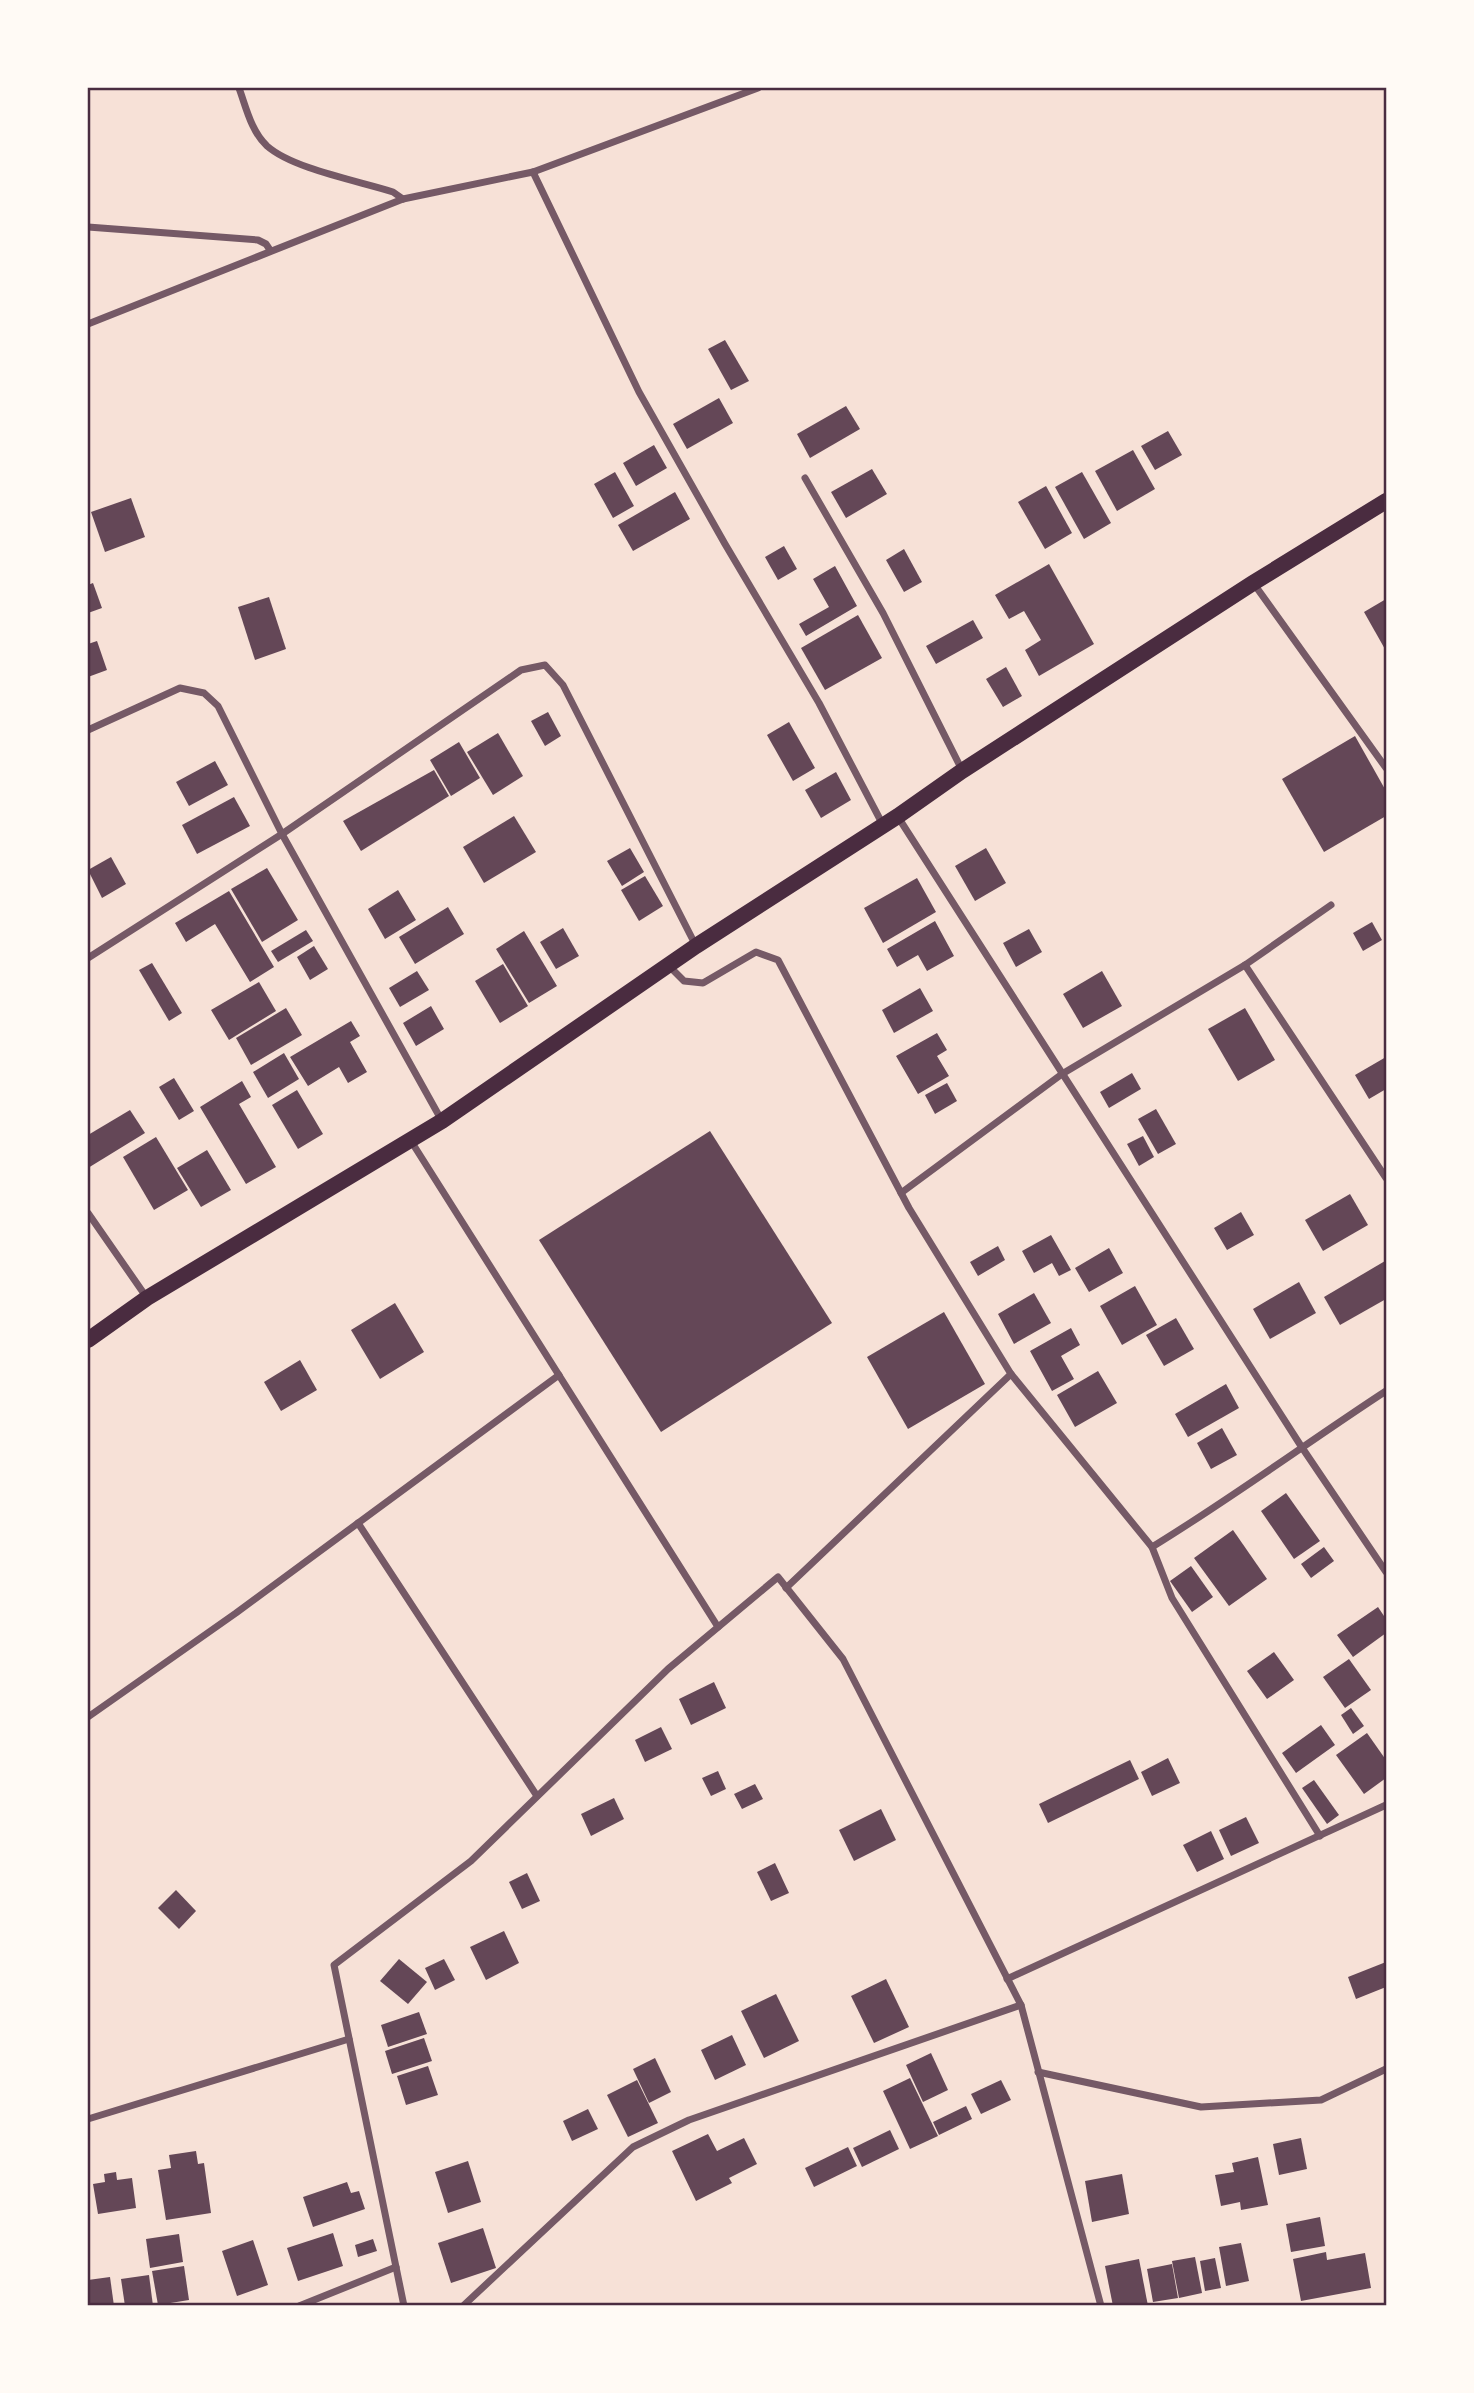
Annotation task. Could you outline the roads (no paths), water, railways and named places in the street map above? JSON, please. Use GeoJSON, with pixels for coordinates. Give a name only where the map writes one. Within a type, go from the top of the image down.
{"type":"FeatureCollection","features":[{"type":"Feature","properties":{"kind":"highway"},"geometry":{"type":"LineString","coordinates":[[88,1340],[147,1298],[442,1121],[696,946],[883,826],[962,771],[1253,583],[1387,501]]}},
{"type":"Feature","properties":{"kind":"street"},"geometry":{"type":"LineString","coordinates":[[239,88],[252,126],[266,145],[287,160],[393,192],[403,199]]}},
{"type":"Feature","properties":{"kind":"street"},"geometry":{"type":"LineString","coordinates":[[88,324],[403,199],[533,172],[758,88]]}},
{"type":"Feature","properties":{"kind":"street"},"geometry":{"type":"LineString","coordinates":[[533,172],[639,392],[819,704],[883,826]]}},
{"type":"Feature","properties":{"kind":"street"},"geometry":{"type":"LineString","coordinates":[[88,227],[258,240],[270,250]]}},
{"type":"Feature","properties":{"kind":"street"},"geometry":{"type":"LineString","coordinates":[[805,478],[883,613],[962,771]]}},
{"type":"Feature","properties":{"kind":"street"},"geometry":{"type":"LineString","coordinates":[[1253,583],[1387,768]]}},
{"type":"Feature","properties":{"kind":"street"},"geometry":{"type":"LineString","coordinates":[[88,958],[282,834],[522,670],[545,665],[564,685],[696,946]]}},
{"type":"Feature","properties":{"kind":"street"},"geometry":{"type":"LineString","coordinates":[[88,730],[180,688],[204,692],[218,706],[282,834],[442,1121]]}},
{"type":"Feature","properties":{"kind":"street"},"geometry":{"type":"LineString","coordinates":[[898,816],[1301,1446],[1387,1572]]}},
{"type":"Feature","properties":{"kind":"street"},"geometry":{"type":"LineString","coordinates":[[901,1193],[1062,1074],[1245,965],[1331,905]]}},
{"type":"Feature","properties":{"kind":"street"},"geometry":{"type":"LineString","coordinates":[[669,965],[684,981],[703,983],[755,952],[778,960],[901,1193],[1011,1374],[1152,1547],[1172,1598],[1320,1836]]}},
{"type":"Feature","properties":{"kind":"street"},"geometry":{"type":"LineString","coordinates":[[1245,965],[1387,1178]]}},
{"type":"Feature","properties":{"kind":"street"},"geometry":{"type":"LineString","coordinates":[[411,1141],[718,1627]]}},
{"type":"Feature","properties":{"kind":"street"},"geometry":{"type":"LineString","coordinates":[[88,1213],[147,1298]]}},
{"type":"Feature","properties":{"kind":"street"},"geometry":{"type":"LineString","coordinates":[[786,1588],[1011,1374]]}},
{"type":"Feature","properties":{"kind":"street"},"geometry":{"type":"LineString","coordinates":[[88,1717],[236,1613],[559,1375]]}},
{"type":"Feature","properties":{"kind":"street"},"geometry":{"type":"LineString","coordinates":[[1152,1547],[1387,1391]]}},
{"type":"Feature","properties":{"kind":"street"},"geometry":{"type":"LineString","coordinates":[[358,1523],[537,1796]]}},
{"type":"Feature","properties":{"kind":"street"},"geometry":{"type":"LineString","coordinates":[[404,2305],[334,1965],[471,1861],[668,1669],[778,1577],[843,1659],[1021,2005],[1101,2305]]}},
{"type":"Feature","properties":{"kind":"street"},"geometry":{"type":"LineString","coordinates":[[1007,1979],[1387,1805]]}},
{"type":"Feature","properties":{"kind":"street"},"geometry":{"type":"LineString","coordinates":[[463,2305],[633,2147],[690,2120],[1021,2005]]}},
{"type":"Feature","properties":{"kind":"street"},"geometry":{"type":"LineString","coordinates":[[88,2119],[349,2039]]}},
{"type":"Feature","properties":{"kind":"street"},"geometry":{"type":"LineString","coordinates":[[1038,2072],[1200,2107],[1321,2100],[1387,2069]]}},
{"type":"Feature","properties":{"kind":"street"},"geometry":{"type":"LineString","coordinates":[[299,2305],[396,2267]]}}]}
